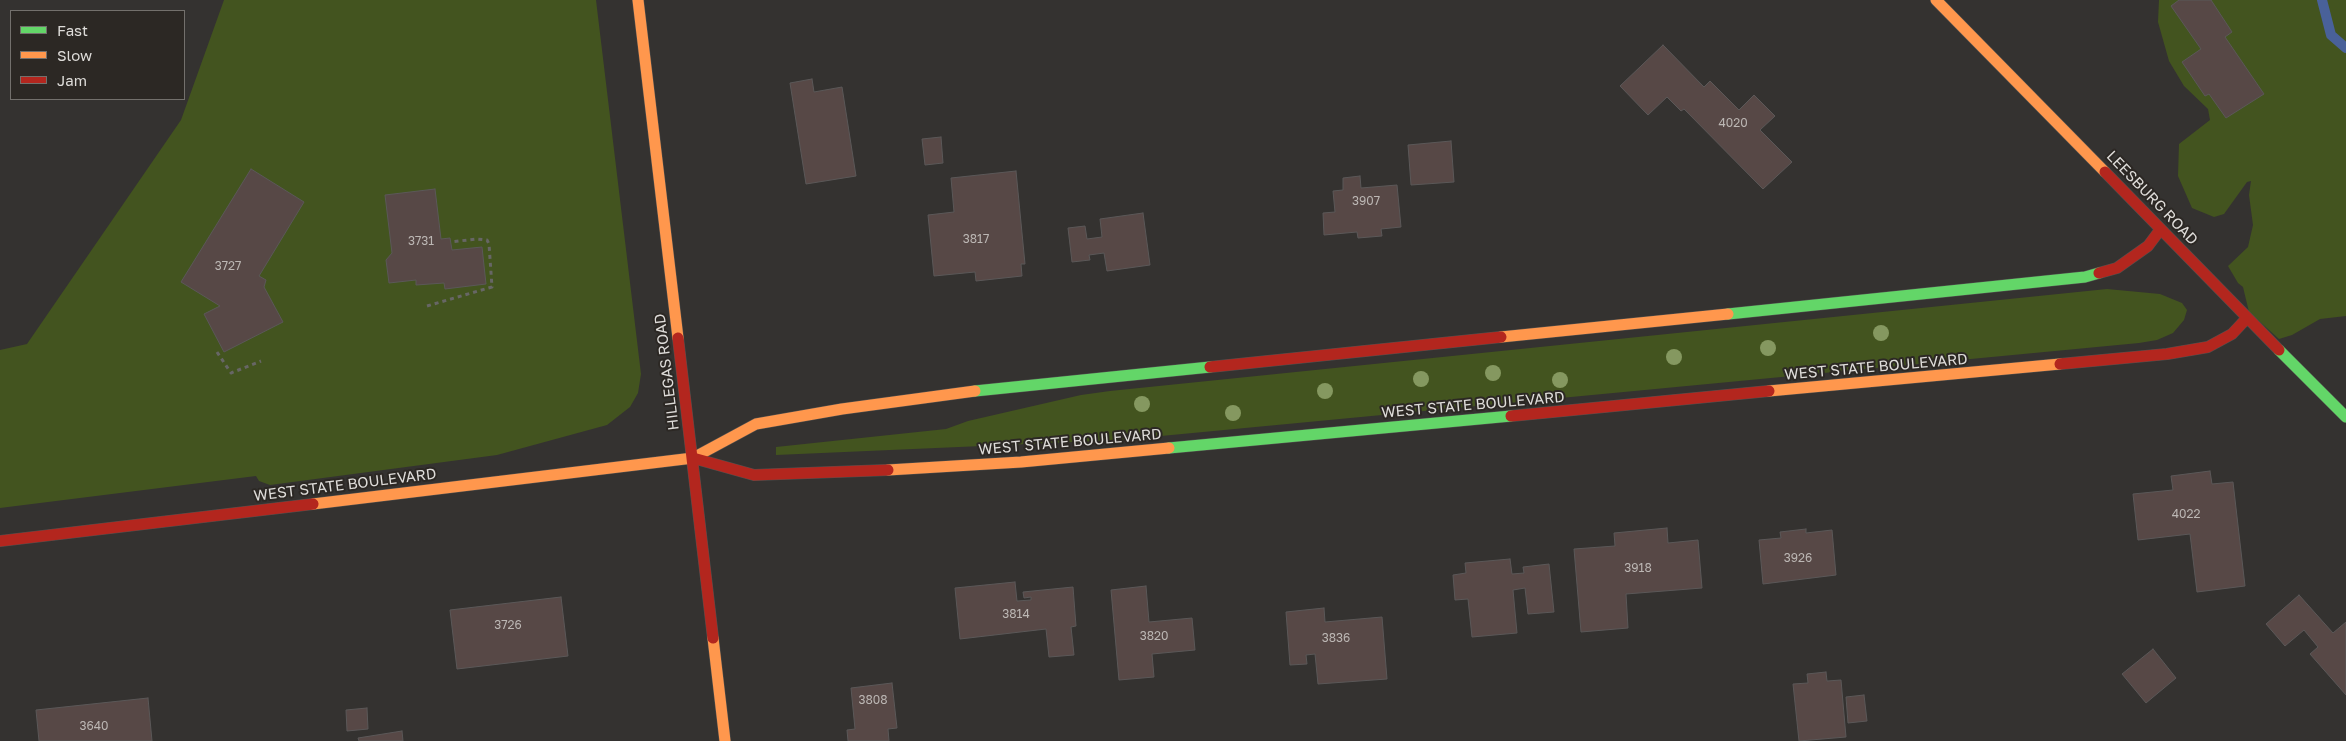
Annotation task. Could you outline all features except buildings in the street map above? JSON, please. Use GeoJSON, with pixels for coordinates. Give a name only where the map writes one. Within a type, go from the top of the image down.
{"type":"FeatureCollection","features":[{"type":"Feature","properties":{"kind":"main road","name":"HILLEGAS ROAD"},"geometry":{"type":"LineString","coordinates":[[638,0],[725,741]]}},
{"type":"Feature","properties":{"kind":"main road","name":"LEESBURG ROAD"},"geometry":{"type":"LineString","coordinates":[[1936,0],[2089,154],[2160,230],[2227,295],[2247,318],[2346,417]]}},
{"type":"Feature","properties":{"kind":"main road","name":"WEST STATE BOULEVARD"},"geometry":{"type":"LineString","coordinates":[[0,541],[692,458],[756,424],[926,397],[2085,277],[2117,268],[2148,246],[2160,230]]}},
{"type":"Feature","properties":{"kind":"main road","name":"WEST STATE BOULEVARD"},"geometry":{"type":"LineString","coordinates":[[692,458],[754,475],[814,474],[1021,462],[2167,354],[2208,347],[2232,334],[2247,318]]}},
{"type":"Feature","properties":{"kind":"path"},"geometry":{"type":"LineString","coordinates":[[427,306],[492,287],[489,244],[487,240],[476,238],[451,242]]}},
{"type":"Feature","properties":{"kind":"path"},"geometry":{"type":"LineString","coordinates":[[217,352],[231,373],[261,361]]}},
{"type":"Feature","properties":{"kind":"green space"},"geometry":{"type":"Polygon","coordinates":[[[224,0],[596,0],[641,374],[638,393],[630,407],[607,425],[497,455],[270,485],[259,481],[256,476],[0,508],[0,350],[27,344],[181,120],[224,0]]]}},
{"type":"Feature","properties":{"kind":"green space"},"geometry":{"type":"Polygon","coordinates":[[[2159,0],[2346,0],[2346,316],[2320,319],[2292,335],[2279,339],[2249,312],[2243,287],[2238,283],[2228,266],[2248,247],[2253,225],[2249,195],[2251,181],[2247,182],[2224,214],[2214,217],[2192,208],[2178,176],[2179,144],[2210,120],[2208,109],[2184,86],[2169,61],[2158,22],[2159,0]]]}},
{"type":"Feature","properties":{"kind":"green space"},"geometry":{"type":"Polygon","coordinates":[[[2107,289],[2160,294],[2182,303],[2187,310],[2184,320],[2173,333],[2157,340],[2139,343],[1119,440],[776,455],[776,447],[946,429],[968,421],[1081,395],[1110,391],[2107,289]]]}},
{"type":"Feature","properties":{"kind":"waterway"},"geometry":{"type":"LineString","coordinates":[[2322,0],[2331,35],[2346,48]]}},
{"type":"Feature","properties":{"kind":"traffic: fast"},"geometry":{"type":"LineString","coordinates":[[1728,314],[2085,277],[2099,273]]}},
{"type":"Feature","properties":{"kind":"traffic: fast"},"geometry":{"type":"LineString","coordinates":[[2279,350],[2346,417]]}},
{"type":"Feature","properties":{"kind":"traffic: fast"},"geometry":{"type":"LineString","coordinates":[[975,391],[1210,367]]}},
{"type":"Feature","properties":{"kind":"traffic: fast"},"geometry":{"type":"LineString","coordinates":[[1169,448],[1511,416]]}},
{"type":"Feature","properties":{"kind":"traffic: slow"},"geometry":{"type":"LineString","coordinates":[[638,0],[678,338]]}},
{"type":"Feature","properties":{"kind":"traffic: slow"},"geometry":{"type":"LineString","coordinates":[[1936,0],[2105,172]]}},
{"type":"Feature","properties":{"kind":"traffic: slow"},"geometry":{"type":"LineString","coordinates":[[1501,337],[1728,314]]}},
{"type":"Feature","properties":{"kind":"traffic: slow"},"geometry":{"type":"LineString","coordinates":[[1769,391],[2060,364]]}},
{"type":"Feature","properties":{"kind":"traffic: slow"},"geometry":{"type":"LineString","coordinates":[[693,458],[756,424],[842,409],[975,391]]}},
{"type":"Feature","properties":{"kind":"traffic: slow"},"geometry":{"type":"LineString","coordinates":[[888,470],[1021,462],[1169,448]]}},
{"type":"Feature","properties":{"kind":"traffic: slow"},"geometry":{"type":"LineString","coordinates":[[313,504],[693,458]]}},
{"type":"Feature","properties":{"kind":"traffic: slow"},"geometry":{"type":"LineString","coordinates":[[713,638],[725,741]]}},
{"type":"Feature","properties":{"kind":"traffic: jam"},"geometry":{"type":"LineString","coordinates":[[2105,172],[2279,350]]}},
{"type":"Feature","properties":{"kind":"traffic: jam"},"geometry":{"type":"LineString","coordinates":[[2099,273],[2117,268],[2148,246],[2160,230]]}},
{"type":"Feature","properties":{"kind":"traffic: jam"},"geometry":{"type":"LineString","coordinates":[[2060,364],[2167,354],[2208,347],[2232,334],[2247,318]]}},
{"type":"Feature","properties":{"kind":"traffic: jam"},"geometry":{"type":"LineString","coordinates":[[1210,367],[1501,337]]}},
{"type":"Feature","properties":{"kind":"traffic: jam"},"geometry":{"type":"LineString","coordinates":[[678,338],[713,638]]}},
{"type":"Feature","properties":{"kind":"traffic: jam"},"geometry":{"type":"LineString","coordinates":[[1511,416],[1769,391]]}},
{"type":"Feature","properties":{"kind":"traffic: jam"},"geometry":{"type":"LineString","coordinates":[[693,458],[754,475],[888,470]]}},
{"type":"Feature","properties":{"kind":"traffic: jam"},"geometry":{"type":"LineString","coordinates":[[0,541],[313,504]]}}]}
